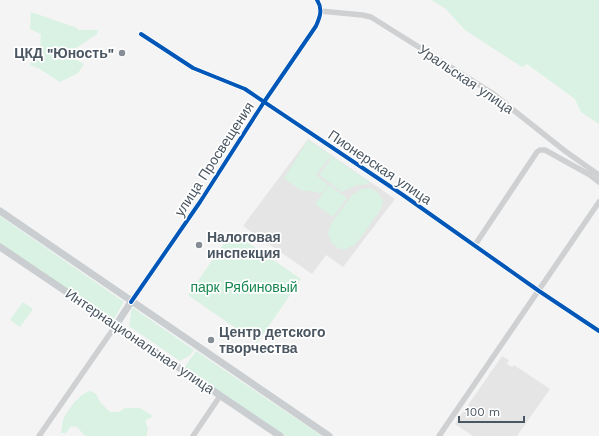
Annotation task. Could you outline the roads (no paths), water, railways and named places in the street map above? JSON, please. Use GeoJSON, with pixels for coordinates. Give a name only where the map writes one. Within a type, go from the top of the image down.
{"type":"FeatureCollection","features":[{"type":"Feature","properties":{"kind":"main road","name":"Интернациональная улица"},"geometry":{"type":"LineString","coordinates":[[0,211],[329,436]]}},
{"type":"Feature","properties":{"kind":"main road","name":"Интернациональная улица"},"geometry":{"type":"LineString","coordinates":[[0,247],[280,436]]}},
{"type":"Feature","properties":{"kind":"main road"},"geometry":{"type":"LineString","coordinates":[[116,324],[131,302]]}},
{"type":"Feature","properties":{"kind":"street"},"geometry":{"type":"LineString","coordinates":[[317,0],[320,8]]}},
{"type":"Feature","properties":{"kind":"street","name":"улица Просвещения"},"geometry":{"type":"LineString","coordinates":[[131,302],[187,221],[264,102],[316,26],[320,16],[320,8]]}},
{"type":"Feature","properties":{"kind":"street","name":"Уральская улица"},"geometry":{"type":"LineString","coordinates":[[320,8],[371,17],[492,93],[565,151],[599,175]]}},
{"type":"Feature","properties":{"kind":"street","name":"Пионерская улица"},"geometry":{"type":"LineString","coordinates":[[141,34],[192,68],[246,89],[403,195],[539,291],[599,331]]}},
{"type":"Feature","properties":{"kind":"street"},"geometry":{"type":"LineString","coordinates":[[475,245],[533,158],[540,150],[545,150],[590,175],[599,182]]}},
{"type":"Feature","properties":{"kind":"street"},"geometry":{"type":"LineString","coordinates":[[440,436],[599,202]]}},
{"type":"Feature","properties":{"kind":"street"},"geometry":{"type":"LineString","coordinates":[[39,436],[116,324]]}},
{"type":"Feature","properties":{"kind":"street"},"geometry":{"type":"LineString","coordinates":[[193,436],[220,396]]}},
{"type":"Feature","properties":{"kind":"place","name":"ЦКД \"Юность\""},"geometry":{"type":"Point","coordinates":[122,53]}},
{"type":"Feature","properties":{"kind":"place","name":"Налоговая инспекция"},"geometry":{"type":"Point","coordinates":[199,245]}},
{"type":"Feature","properties":{"kind":"place","name":"Центр детского творчества"},"geometry":{"type":"Point","coordinates":[211,340]}},
{"type":"Feature","properties":{"kind":"park label","name":"парк Рябиновый"},"geometry":{"type":"Point","coordinates":[244,287]}}]}
